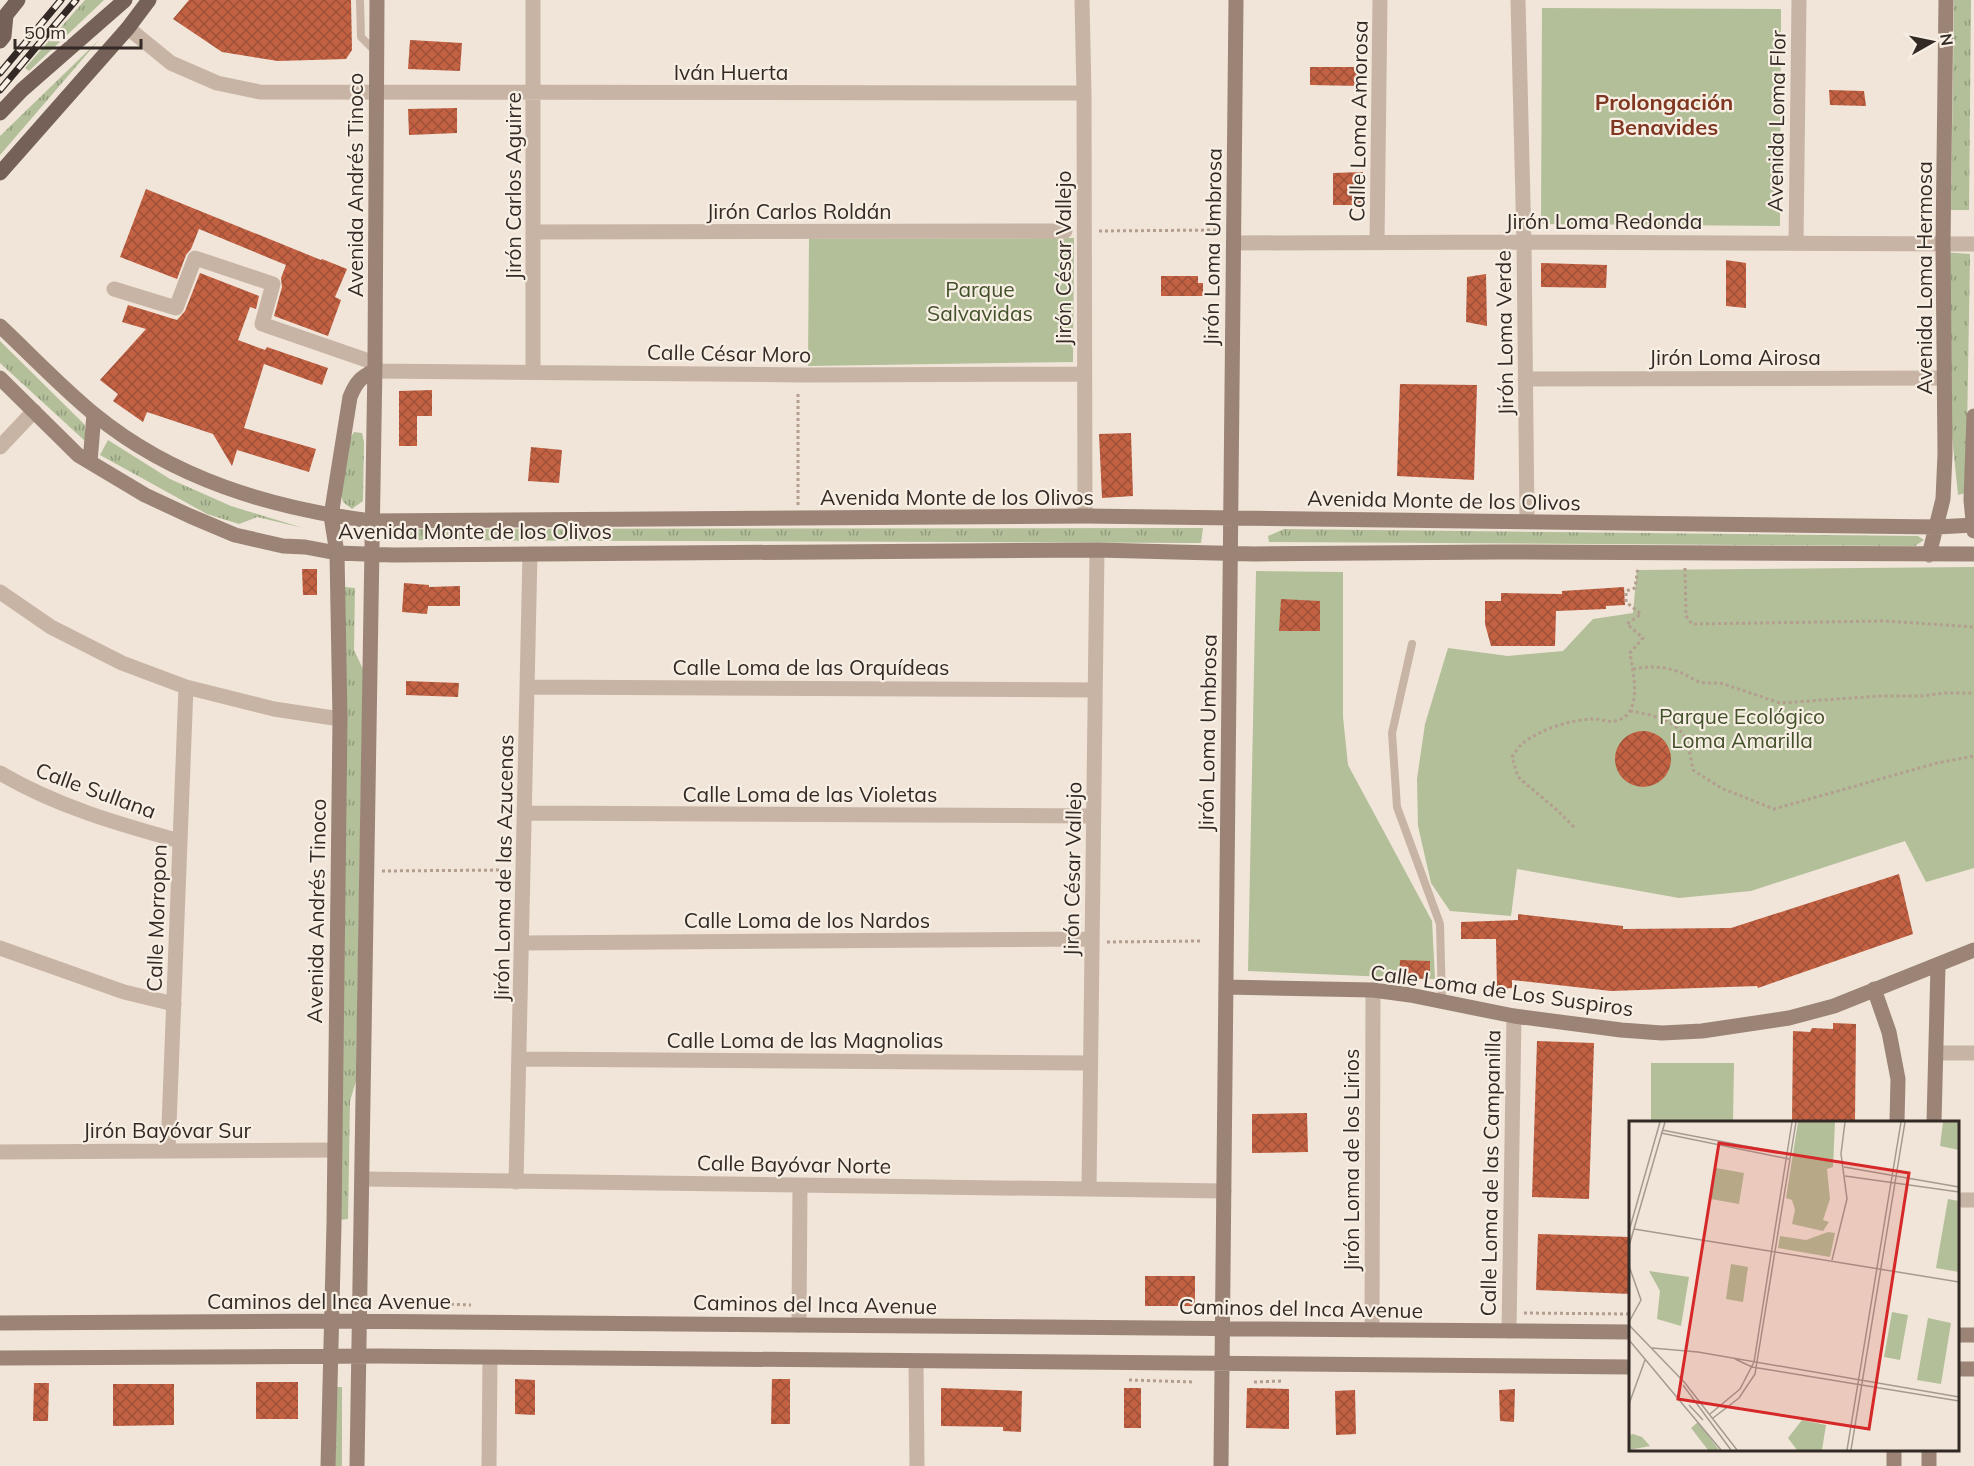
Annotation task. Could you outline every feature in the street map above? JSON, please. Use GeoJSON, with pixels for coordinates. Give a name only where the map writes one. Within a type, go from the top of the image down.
{"type":"FeatureCollection","features":[{"type":"Feature","properties":{"kind":"main road"},"geometry":{"type":"LineString","coordinates":[[0,41],[4,36],[3,16],[18,0]]}},
{"type":"Feature","properties":{"kind":"main road"},"geometry":{"type":"LineString","coordinates":[[0,113],[22,90],[125,0]]}},
{"type":"Feature","properties":{"kind":"main road"},"geometry":{"type":"LineString","coordinates":[[0,173],[150,0]]}},
{"type":"Feature","properties":{"kind":"street","name":"Avenida Andrés Tinoco"},"geometry":{"type":"LineString","coordinates":[[357,1466],[372,555],[377,0]]}},
{"type":"Feature","properties":{"kind":"street","name":"Jirón Carlos Aguirre"},"geometry":{"type":"LineString","coordinates":[[532,0],[533,372]]}},
{"type":"Feature","properties":{"kind":"street","name":"Jirón César Vallejo"},"geometry":{"type":"LineString","coordinates":[[1082,0],[1085,516]]}},
{"type":"Feature","properties":{"kind":"street","name":"Jirón Loma Umbrosa"},"geometry":{"type":"LineString","coordinates":[[1221,1466],[1236,0]]}},
{"type":"Feature","properties":{"kind":"street","name":"Calle Loma Amorosa"},"geometry":{"type":"LineString","coordinates":[[1377,243],[1380,0]]}},
{"type":"Feature","properties":{"kind":"street","name":"Jirón Loma Verde"},"geometry":{"type":"LineString","coordinates":[[1518,0],[1524,242],[1527,522]]}},
{"type":"Feature","properties":{"kind":"street","name":"Avenida Loma Flor"},"geometry":{"type":"LineString","coordinates":[[1796,243],[1799,0]]}},
{"type":"Feature","properties":{"kind":"street","name":"Avenida Loma Hermosa"},"geometry":{"type":"LineString","coordinates":[[1929,555],[1943,499],[1946,0]]}},
{"type":"Feature","properties":{"kind":"street","name":"Iván Huerta"},"geometry":{"type":"LineString","coordinates":[[128,28],[171,63],[217,83],[260,92],[1084,93]]}},
{"type":"Feature","properties":{"kind":"street","name":"Jirón Carlos Roldán"},"geometry":{"type":"LineString","coordinates":[[533,232],[1065,231]]}},
{"type":"Feature","properties":{"kind":"street","name":"Jirón Loma Redonda"},"geometry":{"type":"LineString","coordinates":[[1234,237],[1377,243],[1974,244]]}},
{"type":"Feature","properties":{"kind":"street","name":"Calle César Moro"},"geometry":{"type":"LineString","coordinates":[[114,289],[176,308],[195,258],[273,284],[262,324],[374,367],[533,372],[807,375],[1083,374]]}},
{"type":"Feature","properties":{"kind":"street","name":"Avenida Monte de los Olivos"},"geometry":{"type":"LineString","coordinates":[[0,326],[94,414],[149,453],[191,475],[245,496],[331,516],[371,521],[1085,516],[1974,527]]}},
{"type":"Feature","properties":{"kind":"street","name":"Avenida Andrés Tinoco"},"geometry":{"type":"LineString","coordinates":[[328,1466],[340,719],[338,553],[331,516],[350,397],[354,385],[374,367]]}},
{"type":"Feature","properties":{"kind":"street","name":"Avenida Monte de los Olivos"},"geometry":{"type":"LineString","coordinates":[[0,378],[78,455],[145,495],[235,536],[283,546],[338,553],[372,555],[1097,550],[1974,554]]}},
{"type":"Feature","properties":{"kind":"street","name":"Jirón Loma Airosa"},"geometry":{"type":"LineString","coordinates":[[1525,379],[1945,378]]}},
{"type":"Feature","properties":{"kind":"street"},"geometry":{"type":"LineString","coordinates":[[0,447],[34,411]]}},
{"type":"Feature","properties":{"kind":"street"},"geometry":{"type":"LineString","coordinates":[[90,462],[94,414]]}},
{"type":"Feature","properties":{"kind":"street"},"geometry":{"type":"LineString","coordinates":[[1974,416],[1971,500],[1974,527]]}},
{"type":"Feature","properties":{"kind":"street","name":"Jirón César Vallejo"},"geometry":{"type":"LineString","coordinates":[[1089,1188],[1090,1063],[1097,940],[1094,816],[1097,550]]}},
{"type":"Feature","properties":{"kind":"street","name":"Jirón Loma de las Azucenas"},"geometry":{"type":"LineString","coordinates":[[516,1182],[525,870],[530,554]]}},
{"type":"Feature","properties":{"kind":"street"},"geometry":{"type":"LineString","coordinates":[[0,592],[51,627],[122,663],[186,687],[274,709],[340,719]]}},
{"type":"Feature","properties":{"kind":"street","name":"Calle Morropon"},"geometry":{"type":"LineString","coordinates":[[168,1151],[186,687]]}},
{"type":"Feature","properties":{"kind":"street","name":"Calle Loma de las Orquídeas"},"geometry":{"type":"LineString","coordinates":[[527,687],[1095,690]]}},
{"type":"Feature","properties":{"kind":"street","name":"Calle Sullana"},"geometry":{"type":"LineString","coordinates":[[0,773],[64,803],[119,824],[180,841]]}},
{"type":"Feature","properties":{"kind":"street","name":"Calle Loma de las Violetas"},"geometry":{"type":"LineString","coordinates":[[526,813],[1094,816]]}},
{"type":"Feature","properties":{"kind":"street","name":"Calle Loma de los Nardos"},"geometry":{"type":"LineString","coordinates":[[523,943],[1097,940]]}},
{"type":"Feature","properties":{"kind":"street"},"geometry":{"type":"LineString","coordinates":[[0,948],[124,992],[174,1004]]}},
{"type":"Feature","properties":{"kind":"street","name":"Calle Loma de Los Suspiros"},"geometry":{"type":"LineString","coordinates":[[1226,987],[1373,990],[1514,1016],[1662,1034],[1702,1031],[1789,1018],[1834,1006],[1974,950]]}},
{"type":"Feature","properties":{"kind":"street"},"geometry":{"type":"LineString","coordinates":[[1934,1121],[1938,966]]}},
{"type":"Feature","properties":{"kind":"street"},"geometry":{"type":"LineString","coordinates":[[1874,989],[1889,1032],[1898,1079],[1897,1121]]}},
{"type":"Feature","properties":{"kind":"street","name":"Jirón Loma de los Lirios"},"geometry":{"type":"LineString","coordinates":[[1372,1330],[1373,990]]}},
{"type":"Feature","properties":{"kind":"street","name":"Calle Loma de las Campanilla"},"geometry":{"type":"LineString","coordinates":[[1509,1331],[1514,1016]]}},
{"type":"Feature","properties":{"kind":"street"},"geometry":{"type":"LineString","coordinates":[[1936,1053],[1974,1053]]}},
{"type":"Feature","properties":{"kind":"street","name":"Calle Loma de las Magnolias"},"geometry":{"type":"LineString","coordinates":[[519,1059],[1090,1063]]}},
{"type":"Feature","properties":{"kind":"street","name":"Jirón Bayóvar Sur"},"geometry":{"type":"LineString","coordinates":[[0,1152],[334,1150]]}},
{"type":"Feature","properties":{"kind":"street","name":"Calle Bayóvar Norte"},"geometry":{"type":"LineString","coordinates":[[363,1179],[1224,1191]]}},
{"type":"Feature","properties":{"kind":"street"},"geometry":{"type":"LineString","coordinates":[[799,1325],[800,1186]]}},
{"type":"Feature","properties":{"kind":"street","name":"Caminos del Inca Avenue"},"geometry":{"type":"LineString","coordinates":[[0,1323],[359,1321],[1629,1332]]}},
{"type":"Feature","properties":{"kind":"street"},"geometry":{"type":"LineString","coordinates":[[0,1358],[359,1356],[1629,1367]]}},
{"type":"Feature","properties":{"kind":"street"},"geometry":{"type":"LineString","coordinates":[[489,1466],[490,1358]]}},
{"type":"Feature","properties":{"kind":"street"},"geometry":{"type":"LineString","coordinates":[[916,1362],[917,1466]]}},
{"type":"Feature","properties":{"kind":"lane"},"geometry":{"type":"LineString","coordinates":[[360,0],[361,37],[377,53]]}},
{"type":"Feature","properties":{"kind":"lane"},"geometry":{"type":"LineString","coordinates":[[1412,644],[1392,733],[1397,807],[1440,924],[1442,1001]]}},
{"type":"Feature","properties":{"kind":"path"},"geometry":{"type":"LineString","coordinates":[[1097,231],[1234,237]]}},
{"type":"Feature","properties":{"kind":"path"},"geometry":{"type":"LineString","coordinates":[[798,386],[798,505]]}},
{"type":"Feature","properties":{"kind":"path"},"geometry":{"type":"LineString","coordinates":[[1574,827],[1518,777],[1512,757],[1522,744],[1549,729],[1570,722],[1594,718],[1612,722],[1624,718],[1630,711],[1635,688],[1630,652],[1643,638],[1627,624],[1641,614],[1626,602],[1626,591],[1635,588],[1640,553]]}},
{"type":"Feature","properties":{"kind":"path"},"geometry":{"type":"LineString","coordinates":[[1686,553],[1684,593],[1686,616],[1692,624],[1886,621],[1974,627]]}},
{"type":"Feature","properties":{"kind":"path"},"geometry":{"type":"LineString","coordinates":[[1633,669],[1667,668],[1703,683],[1724,684],[1780,703],[1974,693]]}},
{"type":"Feature","properties":{"kind":"path"},"geometry":{"type":"LineString","coordinates":[[1630,711],[1655,715],[1674,725],[1686,740],[1693,770],[1721,788],[1774,809],[1926,766],[1974,756]]}},
{"type":"Feature","properties":{"kind":"path"},"geometry":{"type":"LineString","coordinates":[[367,870],[525,870]]}},
{"type":"Feature","properties":{"kind":"path"},"geometry":{"type":"LineString","coordinates":[[1097,940],[1201,941]]}},
{"type":"Feature","properties":{"kind":"green space"},"geometry":{"type":"Polygon","coordinates":[[[85,0],[104,0],[29,71],[25,68],[85,0]]]}},
{"type":"Feature","properties":{"kind":"green space"},"geometry":{"type":"Polygon","coordinates":[[[1954,0],[1971,0],[1969,210],[1951,210],[1954,0]]]}},
{"type":"Feature","properties":{"kind":"green space"},"geometry":{"type":"Polygon","coordinates":[[[1542,8],[1781,9],[1780,226],[1541,224],[1542,8]]]}},
{"type":"Feature","properties":{"kind":"green space"},"geometry":{"type":"Polygon","coordinates":[[[99,40],[0,155],[0,136],[99,40]]]}},
{"type":"Feature","properties":{"kind":"green space","name":"Parque Salvavidas"},"geometry":{"type":"Polygon","coordinates":[[[1074,238],[1073,362],[808,366],[809,239],[1074,238]]]}},
{"type":"Feature","properties":{"kind":"green space"},"geometry":{"type":"Polygon","coordinates":[[[1943,252],[1970,254],[1966,493],[1958,495],[1952,436],[1943,252]]]}},
{"type":"Feature","properties":{"kind":"green space"},"geometry":{"type":"Polygon","coordinates":[[[0,341],[85,425],[85,441],[0,363],[0,341]]]}},
{"type":"Feature","properties":{"kind":"green space"},"geometry":{"type":"Polygon","coordinates":[[[354,432],[362,433],[364,442],[363,501],[352,509],[343,502],[341,494],[349,440],[354,432]]]}},
{"type":"Feature","properties":{"kind":"green space"},"geometry":{"type":"Polygon","coordinates":[[[108,440],[170,479],[231,506],[303,528],[257,517],[239,524],[207,514],[100,455],[108,440]]]}},
{"type":"Feature","properties":{"kind":"green space"},"geometry":{"type":"Polygon","coordinates":[[[1203,528],[1201,543],[403,540],[403,529],[1203,528]]]}},
{"type":"Feature","properties":{"kind":"green space"},"geometry":{"type":"Polygon","coordinates":[[[1284,529],[1918,536],[1924,540],[1915,546],[1269,542],[1268,536],[1284,529]]]}},
{"type":"Feature","properties":{"kind":"green space","name":"Parque Ecológico Loma Amarilla"},"geometry":{"type":"Polygon","coordinates":[[[1974,567],[1974,868],[1926,882],[1905,841],[1751,891],[1679,898],[1517,869],[1511,916],[1450,911],[1431,883],[1418,826],[1417,779],[1425,724],[1448,648],[1508,656],[1563,651],[1593,619],[1633,613],[1637,570],[1974,567]]]}},
{"type":"Feature","properties":{"kind":"green space"},"geometry":{"type":"Polygon","coordinates":[[[1256,571],[1343,572],[1343,717],[1348,765],[1432,921],[1435,979],[1248,971],[1256,571]]]}},
{"type":"Feature","properties":{"kind":"green space"},"geometry":{"type":"Polygon","coordinates":[[[345,587],[355,588],[354,650],[363,669],[356,1081],[350,1101],[348,1219],[339,1220],[345,587]]]}},
{"type":"Feature","properties":{"kind":"green space"},"geometry":{"type":"Polygon","coordinates":[[[1651,1063],[1734,1063],[1733,1121],[1651,1121],[1651,1063]]]}},
{"type":"Feature","properties":{"kind":"green space"},"geometry":{"type":"Polygon","coordinates":[[[334,1387],[342,1387],[342,1466],[332,1466],[334,1387]]]}},
{"type":"Feature","properties":{"kind":"building"},"geometry":{"type":"Polygon","coordinates":[[[189,0],[351,0],[352,50],[346,59],[278,61],[222,52],[173,19],[189,0]]]}},
{"type":"Feature","properties":{"kind":"building"},"geometry":{"type":"Polygon","coordinates":[[[410,40],[462,43],[460,71],[408,69],[410,40]]]}},
{"type":"Feature","properties":{"kind":"building"},"geometry":{"type":"Polygon","coordinates":[[[1310,67],[1360,67],[1360,86],[1310,85],[1310,67]]]}},
{"type":"Feature","properties":{"kind":"building"},"geometry":{"type":"Polygon","coordinates":[[[1829,90],[1864,91],[1866,106],[1830,105],[1829,90]]]}},
{"type":"Feature","properties":{"kind":"building"},"geometry":{"type":"Polygon","coordinates":[[[457,108],[457,133],[409,135],[408,109],[457,108]]]}},
{"type":"Feature","properties":{"kind":"building"},"geometry":{"type":"Polygon","coordinates":[[[1363,172],[1363,205],[1333,205],[1333,173],[1363,172]]]}},
{"type":"Feature","properties":{"kind":"building"},"geometry":{"type":"Polygon","coordinates":[[[146,189],[347,269],[335,297],[341,300],[328,336],[274,316],[282,287],[281,278],[286,265],[199,229],[177,279],[120,257],[146,189]]]}},
{"type":"Feature","properties":{"kind":"building"},"geometry":{"type":"Polygon","coordinates":[[[1726,260],[1746,263],[1746,308],[1726,306],[1726,260]]]}},
{"type":"Feature","properties":{"kind":"building"},"geometry":{"type":"Polygon","coordinates":[[[1541,263],[1607,265],[1606,288],[1541,287],[1541,263]]]}},
{"type":"Feature","properties":{"kind":"building"},"geometry":{"type":"Polygon","coordinates":[[[200,273],[259,296],[256,309],[250,307],[238,340],[265,350],[267,347],[328,368],[322,385],[264,364],[244,428],[316,449],[309,472],[237,450],[232,466],[213,434],[147,412],[143,422],[113,401],[118,394],[100,380],[146,329],[122,322],[128,305],[177,320],[185,311],[200,273]]]}},
{"type":"Feature","properties":{"kind":"building"},"geometry":{"type":"Polygon","coordinates":[[[1486,274],[1487,326],[1466,322],[1467,277],[1486,274]]]}},
{"type":"Feature","properties":{"kind":"building"},"geometry":{"type":"Polygon","coordinates":[[[1161,276],[1198,276],[1198,283],[1203,283],[1203,296],[1161,296],[1161,276]]]}},
{"type":"Feature","properties":{"kind":"building"},"geometry":{"type":"Polygon","coordinates":[[[1400,384],[1477,385],[1474,480],[1397,476],[1400,384]]]}},
{"type":"Feature","properties":{"kind":"building"},"geometry":{"type":"Polygon","coordinates":[[[432,390],[432,416],[417,416],[417,446],[399,446],[399,391],[432,390]]]}},
{"type":"Feature","properties":{"kind":"building"},"geometry":{"type":"Polygon","coordinates":[[[1131,433],[1133,496],[1102,498],[1099,434],[1131,433]]]}},
{"type":"Feature","properties":{"kind":"building"},"geometry":{"type":"Polygon","coordinates":[[[531,447],[562,450],[559,483],[528,481],[531,447]]]}},
{"type":"Feature","properties":{"kind":"building"},"geometry":{"type":"Polygon","coordinates":[[[302,569],[317,569],[317,595],[303,595],[302,569]]]}},
{"type":"Feature","properties":{"kind":"building"},"geometry":{"type":"Polygon","coordinates":[[[404,583],[429,585],[429,587],[460,586],[460,606],[428,606],[427,614],[402,612],[404,583]]]}},
{"type":"Feature","properties":{"kind":"building"},"geometry":{"type":"Polygon","coordinates":[[[1624,587],[1625,605],[1606,606],[1606,609],[1556,611],[1555,646],[1491,646],[1485,624],[1485,601],[1501,601],[1501,593],[1562,594],[1562,591],[1624,587]]]}},
{"type":"Feature","properties":{"kind":"building"},"geometry":{"type":"Polygon","coordinates":[[[1281,599],[1320,601],[1320,631],[1279,631],[1281,599]]]}},
{"type":"Feature","properties":{"kind":"building"},"geometry":{"type":"Polygon","coordinates":[[[406,681],[459,683],[458,697],[406,695],[406,681]]]}},
{"type":"Feature","properties":{"kind":"building"},"geometry":{"type":"Polygon","coordinates":[[[1643,731],[1654,733],[1663,739],[1669,748],[1671,759],[1669,770],[1663,779],[1654,785],[1643,787],[1632,785],[1623,779],[1617,770],[1615,759],[1617,748],[1623,739],[1632,733],[1643,731]]]}},
{"type":"Feature","properties":{"kind":"building"},"geometry":{"type":"Polygon","coordinates":[[[1899,874],[1913,934],[1758,988],[1757,986],[1611,991],[1512,980],[1512,988],[1497,989],[1496,939],[1461,939],[1461,922],[1518,920],[1518,914],[1623,926],[1623,929],[1731,928],[1899,874]]]}},
{"type":"Feature","properties":{"kind":"building"},"geometry":{"type":"Polygon","coordinates":[[[1400,960],[1430,961],[1430,979],[1399,978],[1400,960]]]}},
{"type":"Feature","properties":{"kind":"building"},"geometry":{"type":"Polygon","coordinates":[[[1833,1023],[1856,1024],[1855,1121],[1792,1121],[1793,1031],[1810,1032],[1812,1028],[1833,1029],[1833,1023]]]}},
{"type":"Feature","properties":{"kind":"building"},"geometry":{"type":"Polygon","coordinates":[[[1537,1041],[1594,1043],[1589,1199],[1532,1197],[1537,1041]]]}},
{"type":"Feature","properties":{"kind":"building"},"geometry":{"type":"Polygon","coordinates":[[[1307,1113],[1308,1152],[1252,1153],[1252,1114],[1307,1113]]]}},
{"type":"Feature","properties":{"kind":"building"},"geometry":{"type":"Polygon","coordinates":[[[1538,1234],[1629,1237],[1629,1294],[1536,1290],[1538,1234]]]}},
{"type":"Feature","properties":{"kind":"building"},"geometry":{"type":"Polygon","coordinates":[[[1145,1276],[1195,1276],[1195,1306],[1145,1306],[1145,1276]]]}},
{"type":"Feature","properties":{"kind":"building"},"geometry":{"type":"Polygon","coordinates":[[[515,1379],[535,1380],[535,1415],[515,1414],[515,1379]]]}},
{"type":"Feature","properties":{"kind":"building"},"geometry":{"type":"Polygon","coordinates":[[[772,1379],[790,1379],[790,1424],[771,1424],[772,1379]]]}},
{"type":"Feature","properties":{"kind":"building"},"geometry":{"type":"Polygon","coordinates":[[[256,1382],[298,1382],[298,1419],[256,1419],[256,1382]]]}},
{"type":"Feature","properties":{"kind":"building"},"geometry":{"type":"Polygon","coordinates":[[[34,1383],[49,1383],[48,1421],[33,1421],[34,1383]]]}},
{"type":"Feature","properties":{"kind":"building"},"geometry":{"type":"Polygon","coordinates":[[[113,1384],[174,1384],[174,1425],[113,1426],[113,1384]]]}},
{"type":"Feature","properties":{"kind":"building"},"geometry":{"type":"Polygon","coordinates":[[[941,1388],[1022,1391],[1021,1432],[1003,1431],[1003,1427],[941,1426],[941,1388]]]}},
{"type":"Feature","properties":{"kind":"building"},"geometry":{"type":"Polygon","coordinates":[[[1124,1388],[1141,1388],[1141,1428],[1124,1428],[1124,1388]]]}},
{"type":"Feature","properties":{"kind":"building"},"geometry":{"type":"Polygon","coordinates":[[[1247,1388],[1289,1389],[1289,1429],[1246,1428],[1247,1388]]]}},
{"type":"Feature","properties":{"kind":"building"},"geometry":{"type":"Polygon","coordinates":[[[1515,1389],[1514,1422],[1500,1421],[1499,1390],[1515,1389]]]}},
{"type":"Feature","properties":{"kind":"building"},"geometry":{"type":"Polygon","coordinates":[[[1355,1390],[1356,1434],[1336,1435],[1335,1391],[1355,1390]]]}},
{"type":"Feature","properties":{"kind":"railway"},"geometry":{"type":"LineString","coordinates":[[0,73],[61,0]]}},
{"type":"Feature","properties":{"kind":"railway"},"geometry":{"type":"LineString","coordinates":[[0,90],[76,0]]}},
{"type":"Feature","properties":{"kind":"district","name":"Prolongación Benavides"},"geometry":{"type":"Point","coordinates":[1664,114]}}]}
